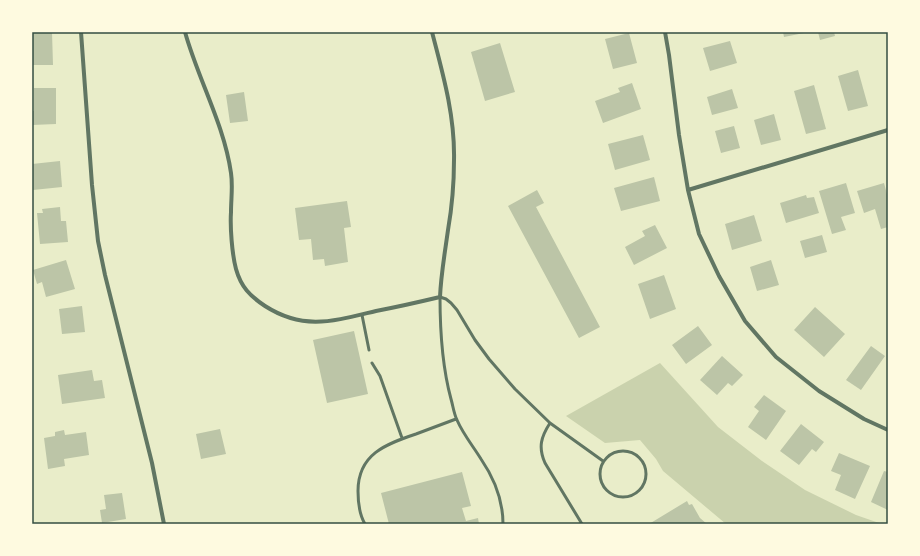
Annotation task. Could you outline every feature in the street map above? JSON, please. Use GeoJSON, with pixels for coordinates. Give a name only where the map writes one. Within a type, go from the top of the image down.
{"type":"FeatureCollection","features":[{"type":"Feature","properties":{"kind":"street"},"geometry":{"type":"LineString","coordinates":[[80,32],[98,241],[154,475],[164,524]]}},
{"type":"Feature","properties":{"kind":"street"},"geometry":{"type":"LineString","coordinates":[[185,32],[217,119],[228,159],[232,185],[231,226],[234,258],[242,284],[253,297],[268,308],[301,321],[320,322],[362,315],[440,296],[452,194],[454,142],[448,94],[432,32]]}},
{"type":"Feature","properties":{"kind":"street"},"geometry":{"type":"LineString","coordinates":[[665,32],[688,190],[699,234],[719,276],[745,321],[776,357],[819,392],[864,419],[888,430]]}},
{"type":"Feature","properties":{"kind":"street"},"geometry":{"type":"LineString","coordinates":[[688,190],[888,130]]}},
{"type":"Feature","properties":{"kind":"lane"},"geometry":{"type":"LineString","coordinates":[[503,524],[500,500],[493,478],[456,419],[445,368],[441,333],[440,296],[451,303],[488,359],[515,389],[550,423],[603,461]]}},
{"type":"Feature","properties":{"kind":"lane"},"geometry":{"type":"LineString","coordinates":[[362,315],[370,350]]}},
{"type":"Feature","properties":{"kind":"lane"},"geometry":{"type":"LineString","coordinates":[[372,363],[380,376],[402,438]]}},
{"type":"Feature","properties":{"kind":"lane"},"geometry":{"type":"LineString","coordinates":[[365,524],[359,512],[358,488],[361,470],[365,463],[377,450],[392,442],[456,419]]}},
{"type":"Feature","properties":{"kind":"lane"},"geometry":{"type":"LineString","coordinates":[[550,423],[545,430],[542,439],[540,447],[542,455],[545,463],[582,524]]}},
{"type":"Feature","properties":{"kind":"lane"},"geometry":{"type":"LineString","coordinates":[[618,451],[627,451],[635,454],[645,467],[646,476],[644,483],[640,489],[628,497],[613,495],[602,485],[600,469],[603,461],[609,455],[618,451]]}},
{"type":"Feature","properties":{"kind":"green space"},"geometry":{"type":"Polygon","coordinates":[[[660,363],[718,427],[762,461],[805,490],[856,515],[882,524],[726,524],[663,471],[656,459],[640,440],[605,443],[566,416],[660,363]]]}},
{"type":"Feature","properties":{"kind":"building"},"geometry":{"type":"Polygon","coordinates":[[[32,32],[52,32],[53,65],[32,65],[32,32]]]}},
{"type":"Feature","properties":{"kind":"building"},"geometry":{"type":"Polygon","coordinates":[[[783,32],[804,32],[804,33],[784,37],[783,32]]]}},
{"type":"Feature","properties":{"kind":"building"},"geometry":{"type":"Polygon","coordinates":[[[818,32],[834,32],[835,36],[820,40],[818,32]]]}},
{"type":"Feature","properties":{"kind":"building"},"geometry":{"type":"Polygon","coordinates":[[[629,33],[637,63],[613,69],[605,39],[629,33]]]}},
{"type":"Feature","properties":{"kind":"building"},"geometry":{"type":"Polygon","coordinates":[[[730,41],[737,63],[710,71],[703,48],[730,41]]]}},
{"type":"Feature","properties":{"kind":"building"},"geometry":{"type":"Polygon","coordinates":[[[500,43],[515,92],[485,101],[471,52],[500,43]]]}},
{"type":"Feature","properties":{"kind":"building"},"geometry":{"type":"Polygon","coordinates":[[[858,70],[868,106],[848,111],[838,76],[858,70]]]}},
{"type":"Feature","properties":{"kind":"building"},"geometry":{"type":"Polygon","coordinates":[[[632,83],[641,109],[603,123],[595,101],[620,92],[618,88],[632,83]]]}},
{"type":"Feature","properties":{"kind":"building"},"geometry":{"type":"Polygon","coordinates":[[[814,85],[826,129],[806,134],[794,91],[814,85]]]}},
{"type":"Feature","properties":{"kind":"building"},"geometry":{"type":"Polygon","coordinates":[[[34,88],[56,88],[56,124],[32,125],[32,111],[34,111],[34,88]]]}},
{"type":"Feature","properties":{"kind":"building"},"geometry":{"type":"Polygon","coordinates":[[[732,89],[738,108],[712,115],[707,97],[732,89]]]}},
{"type":"Feature","properties":{"kind":"building"},"geometry":{"type":"Polygon","coordinates":[[[244,92],[248,121],[230,123],[226,95],[244,92]]]}},
{"type":"Feature","properties":{"kind":"building"},"geometry":{"type":"Polygon","coordinates":[[[774,114],[781,140],[761,145],[754,120],[774,114]]]}},
{"type":"Feature","properties":{"kind":"building"},"geometry":{"type":"Polygon","coordinates":[[[734,126],[740,148],[721,153],[715,131],[734,126]]]}},
{"type":"Feature","properties":{"kind":"building"},"geometry":{"type":"Polygon","coordinates":[[[643,135],[650,160],[615,170],[608,144],[643,135]]]}},
{"type":"Feature","properties":{"kind":"building"},"geometry":{"type":"Polygon","coordinates":[[[60,161],[62,187],[33,190],[32,164],[60,161]]]}},
{"type":"Feature","properties":{"kind":"building"},"geometry":{"type":"Polygon","coordinates":[[[654,177],[660,201],[621,211],[614,188],[654,177]]]}},
{"type":"Feature","properties":{"kind":"building"},"geometry":{"type":"Polygon","coordinates":[[[846,183],[855,213],[841,217],[846,230],[832,234],[819,191],[846,183]]]}},
{"type":"Feature","properties":{"kind":"building"},"geometry":{"type":"Polygon","coordinates":[[[884,183],[888,198],[888,227],[881,229],[875,209],[864,213],[857,191],[884,183]]]}},
{"type":"Feature","properties":{"kind":"building"},"geometry":{"type":"Polygon","coordinates":[[[537,190],[544,203],[536,207],[600,327],[579,338],[508,206],[537,190]]]}},
{"type":"Feature","properties":{"kind":"building"},"geometry":{"type":"Polygon","coordinates":[[[806,195],[807,198],[814,197],[819,213],[786,223],[780,203],[806,195]]]}},
{"type":"Feature","properties":{"kind":"building"},"geometry":{"type":"Polygon","coordinates":[[[347,201],[351,227],[344,228],[348,262],[325,266],[324,259],[313,260],[311,239],[299,240],[295,208],[347,201]]]}},
{"type":"Feature","properties":{"kind":"building"},"geometry":{"type":"Polygon","coordinates":[[[60,207],[61,221],[66,221],[68,242],[40,244],[37,213],[43,213],[42,209],[60,207]]]}},
{"type":"Feature","properties":{"kind":"building"},"geometry":{"type":"Polygon","coordinates":[[[754,215],[762,241],[732,250],[725,224],[754,215]]]}},
{"type":"Feature","properties":{"kind":"building"},"geometry":{"type":"Polygon","coordinates":[[[655,225],[667,248],[634,265],[625,247],[645,236],[642,231],[655,225]]]}},
{"type":"Feature","properties":{"kind":"building"},"geometry":{"type":"Polygon","coordinates":[[[822,235],[827,252],[805,258],[800,241],[822,235]]]}},
{"type":"Feature","properties":{"kind":"building"},"geometry":{"type":"Polygon","coordinates":[[[66,260],[75,289],[46,297],[42,282],[37,284],[33,270],[66,260]]]}},
{"type":"Feature","properties":{"kind":"building"},"geometry":{"type":"Polygon","coordinates":[[[771,260],[779,285],[757,291],[750,267],[771,260]]]}},
{"type":"Feature","properties":{"kind":"building"},"geometry":{"type":"Polygon","coordinates":[[[664,275],[676,309],[650,319],[638,284],[664,275]]]}},
{"type":"Feature","properties":{"kind":"building"},"geometry":{"type":"Polygon","coordinates":[[[82,306],[85,332],[62,334],[59,309],[82,306]]]}},
{"type":"Feature","properties":{"kind":"building"},"geometry":{"type":"Polygon","coordinates":[[[815,307],[845,334],[824,357],[794,330],[815,307]]]}},
{"type":"Feature","properties":{"kind":"building"},"geometry":{"type":"Polygon","coordinates":[[[698,326],[712,345],[686,364],[672,345],[698,326]]]}},
{"type":"Feature","properties":{"kind":"building"},"geometry":{"type":"Polygon","coordinates":[[[354,331],[368,394],[327,403],[313,340],[354,331]]]}},
{"type":"Feature","properties":{"kind":"building"},"geometry":{"type":"Polygon","coordinates":[[[871,346],[885,356],[861,390],[846,380],[871,346]]]}},
{"type":"Feature","properties":{"kind":"building"},"geometry":{"type":"Polygon","coordinates":[[[722,356],[743,375],[732,386],[728,383],[717,395],[700,380],[722,356]]]}},
{"type":"Feature","properties":{"kind":"building"},"geometry":{"type":"Polygon","coordinates":[[[92,370],[94,381],[102,380],[105,398],[62,404],[58,375],[92,370]]]}},
{"type":"Feature","properties":{"kind":"building"},"geometry":{"type":"Polygon","coordinates":[[[764,395],[786,411],[766,440],[748,427],[759,411],[754,407],[764,395]]]}},
{"type":"Feature","properties":{"kind":"building"},"geometry":{"type":"Polygon","coordinates":[[[801,424],[824,442],[816,452],[812,449],[799,465],[780,451],[801,424]]]}},
{"type":"Feature","properties":{"kind":"building"},"geometry":{"type":"Polygon","coordinates":[[[220,429],[226,454],[201,459],[196,434],[220,429]]]}},
{"type":"Feature","properties":{"kind":"building"},"geometry":{"type":"Polygon","coordinates":[[[64,430],[65,435],[86,432],[89,455],[64,459],[65,466],[48,469],[44,438],[55,436],[55,432],[64,430]]]}},
{"type":"Feature","properties":{"kind":"building"},"geometry":{"type":"Polygon","coordinates":[[[839,453],[870,466],[855,499],[835,490],[841,475],[831,471],[839,453]]]}},
{"type":"Feature","properties":{"kind":"building"},"geometry":{"type":"Polygon","coordinates":[[[884,471],[888,472],[888,510],[871,502],[884,471]]]}},
{"type":"Feature","properties":{"kind":"building"},"geometry":{"type":"Polygon","coordinates":[[[462,472],[471,506],[462,508],[466,521],[478,518],[479,524],[389,524],[381,493],[462,472]]]}},
{"type":"Feature","properties":{"kind":"building"},"geometry":{"type":"Polygon","coordinates":[[[122,493],[126,519],[102,523],[100,510],[106,509],[104,495],[122,493]]]}},
{"type":"Feature","properties":{"kind":"building"},"geometry":{"type":"Polygon","coordinates":[[[687,501],[689,505],[692,504],[700,518],[707,524],[649,524],[687,501]]]}}]}
